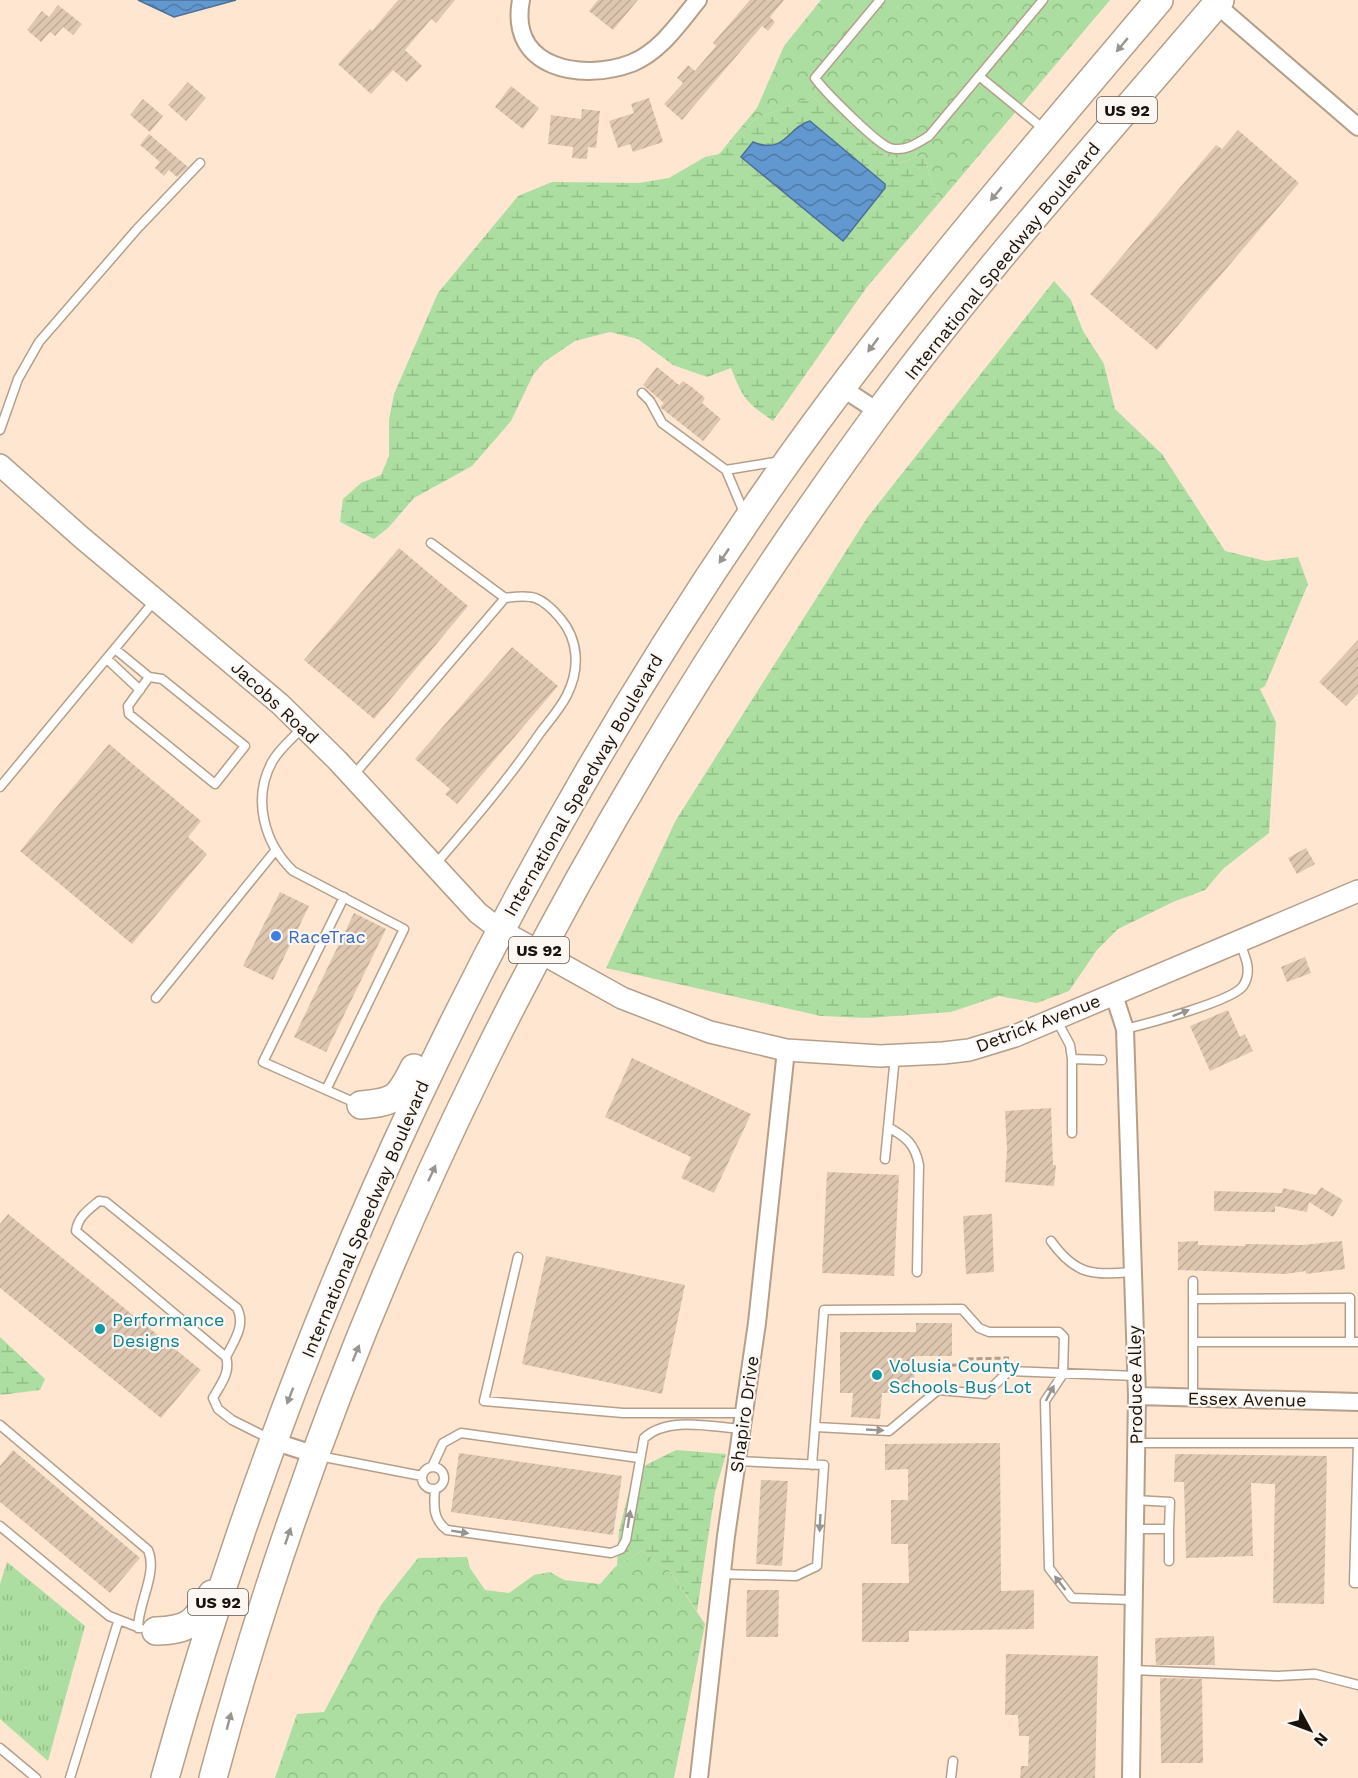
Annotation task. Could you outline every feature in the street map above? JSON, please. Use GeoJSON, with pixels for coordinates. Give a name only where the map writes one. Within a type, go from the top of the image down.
{"type":"FeatureCollection","features":[{"type":"Feature","properties":{"kind":"main road","name":"International Speedway Boulevard"},"geometry":{"type":"LineString","coordinates":[[165,1778],[233,1557],[273,1441],[325,1305],[386,1162],[476,976],[553,831],[616,725],[747,521],[842,388],[903,306],[1159,0]]}},
{"type":"Feature","properties":{"kind":"main road","name":"International Speedway Boulevard"},"geometry":{"type":"LineString","coordinates":[[213,1778],[256,1631],[316,1455],[419,1202],[538,952],[617,811],[754,591],[879,412],[997,263],[1215,2]]}},
{"type":"Feature","properties":{"kind":"main road"},"geometry":{"type":"LineString","coordinates":[[361,1105],[391,1101],[401,1094],[443,1009],[476,976]]}},
{"type":"Feature","properties":{"kind":"main road"},"geometry":{"type":"LineString","coordinates":[[361,1105],[378,1121],[384,1134],[386,1162]]}},
{"type":"Feature","properties":{"kind":"main road"},"geometry":{"type":"LineString","coordinates":[[147,1630],[177,1630],[194,1622],[233,1557]]}},
{"type":"Feature","properties":{"kind":"main road"},"geometry":{"type":"LineString","coordinates":[[147,1630],[183,1658],[190,1691]]}},
{"type":"Feature","properties":{"kind":"street"},"geometry":{"type":"LineString","coordinates":[[521,0],[519,25],[525,42],[534,53],[551,65],[597,73],[633,62],[662,44],[698,0]]}},
{"type":"Feature","properties":{"kind":"street"},"geometry":{"type":"LineString","coordinates":[[1215,2],[1358,127]]}},
{"type":"Feature","properties":{"kind":"street"},"geometry":{"type":"LineString","coordinates":[[842,388],[879,412]]}},
{"type":"Feature","properties":{"kind":"street","name":"Jacobs Road"},"geometry":{"type":"LineString","coordinates":[[0,465],[81,537],[280,704],[352,777],[478,913],[500,930],[538,952]]}},
{"type":"Feature","properties":{"kind":"street","name":"Detrick Avenue"},"geometry":{"type":"LineString","coordinates":[[538,952],[622,998],[710,1032],[786,1050],[895,1055],[969,1050],[1015,1036],[1358,891]]}},
{"type":"Feature","properties":{"kind":"street","name":"Produce Alley"},"geometry":{"type":"LineString","coordinates":[[1114,995],[1125,1029],[1137,1396],[1131,1778]]}},
{"type":"Feature","properties":{"kind":"street","name":"Shapiro Drive"},"geometry":{"type":"LineString","coordinates":[[699,1778],[721,1574],[757,1323],[786,1050]]}},
{"type":"Feature","properties":{"kind":"street","name":"Essex Avenue"},"geometry":{"type":"LineString","coordinates":[[1137,1396],[1358,1402]]}},
{"type":"Feature","properties":{"kind":"street"},"geometry":{"type":"LineString","coordinates":[[273,1441],[316,1455]]}},
{"type":"Feature","properties":{"kind":"lane"},"geometry":{"type":"LineString","coordinates":[[880,0],[815,78],[827,95],[889,147],[908,148],[929,136],[1042,0]]}},
{"type":"Feature","properties":{"kind":"lane"},"geometry":{"type":"LineString","coordinates":[[979,76],[1048,132]]}},
{"type":"Feature","properties":{"kind":"lane"},"geometry":{"type":"LineString","coordinates":[[0,430],[18,379],[39,342],[137,229],[200,163]]}},
{"type":"Feature","properties":{"kind":"lane"},"geometry":{"type":"LineString","coordinates":[[642,393],[650,401],[662,423],[726,470],[747,521]]}},
{"type":"Feature","properties":{"kind":"lane"},"geometry":{"type":"LineString","coordinates":[[726,470],[790,460]]}},
{"type":"Feature","properties":{"kind":"lane"},"geometry":{"type":"LineString","coordinates":[[431,543],[504,598]]}},
{"type":"Feature","properties":{"kind":"lane"},"geometry":{"type":"LineString","coordinates":[[352,777],[504,598],[527,595],[539,598],[550,608],[572,633],[576,650],[574,672],[567,695],[507,781],[433,866]]}},
{"type":"Feature","properties":{"kind":"lane"},"geometry":{"type":"LineString","coordinates":[[0,787],[157,599]]}},
{"type":"Feature","properties":{"kind":"lane"},"geometry":{"type":"LineString","coordinates":[[115,649],[149,677],[162,679],[245,746],[215,784],[129,714],[128,706],[149,677]]}},
{"type":"Feature","properties":{"kind":"lane"},"geometry":{"type":"LineString","coordinates":[[107,659],[140,690]]}},
{"type":"Feature","properties":{"kind":"lane"},"geometry":{"type":"LineString","coordinates":[[303,727],[273,760],[263,784],[263,813],[275,851],[293,871],[404,928],[326,1090]]}},
{"type":"Feature","properties":{"kind":"lane"},"geometry":{"type":"LineString","coordinates":[[156,998],[275,851]]}},
{"type":"Feature","properties":{"kind":"lane"},"geometry":{"type":"LineString","coordinates":[[344,897],[263,1062],[361,1105]]}},
{"type":"Feature","properties":{"kind":"lane"},"geometry":{"type":"LineString","coordinates":[[1125,1029],[1173,1016],[1239,990],[1246,980],[1248,968],[1239,940]]}},
{"type":"Feature","properties":{"kind":"lane"},"geometry":{"type":"LineString","coordinates":[[1056,1018],[1070,1045],[1072,1059],[1072,1133]]}},
{"type":"Feature","properties":{"kind":"lane"},"geometry":{"type":"LineString","coordinates":[[885,1159],[895,1055]]}},
{"type":"Feature","properties":{"kind":"lane"},"geometry":{"type":"LineString","coordinates":[[1072,1059],[1102,1060]]}},
{"type":"Feature","properties":{"kind":"lane"},"geometry":{"type":"LineString","coordinates":[[888,1127],[909,1139],[916,1151],[919,1165],[917,1272]]}},
{"type":"Feature","properties":{"kind":"lane"},"geometry":{"type":"LineString","coordinates":[[226,1357],[241,1326],[241,1316],[237,1308],[106,1202],[99,1201],[84,1214],[77,1224],[76,1231],[226,1357],[229,1366],[226,1376],[213,1398],[219,1409],[232,1420],[273,1441]]}},
{"type":"Feature","properties":{"kind":"lane"},"geometry":{"type":"LineString","coordinates":[[1051,1241],[1062,1256],[1077,1268],[1105,1274],[1133,1272]]}},
{"type":"Feature","properties":{"kind":"lane"},"geometry":{"type":"LineString","coordinates":[[518,1257],[484,1401],[743,1421]]}},
{"type":"Feature","properties":{"kind":"lane"},"geometry":{"type":"LineString","coordinates":[[1193,1281],[1193,1398]]}},
{"type":"Feature","properties":{"kind":"lane"},"geometry":{"type":"LineString","coordinates":[[1193,1299],[1350,1298],[1354,1342],[1193,1342]]}},
{"type":"Feature","properties":{"kind":"lane"},"geometry":{"type":"LineString","coordinates":[[812,1465],[824,1310],[962,1309],[979,1328],[989,1332],[1059,1332],[1064,1337],[1063,1374],[1045,1401],[1048,1568],[1072,1598],[1133,1600]]}},
{"type":"Feature","properties":{"kind":"lane"},"geometry":{"type":"LineString","coordinates":[[816,1427],[890,1431],[938,1390],[985,1394],[1010,1371],[1136,1377]]}},
{"type":"Feature","properties":{"kind":"lane"},"geometry":{"type":"LineString","coordinates":[[435,1489],[425,1486],[422,1476],[425,1470],[432,1467],[439,1469],[443,1475],[443,1482],[435,1489],[434,1509],[437,1518],[447,1530],[611,1553],[621,1549],[626,1540],[644,1438],[652,1431],[666,1425],[743,1421]]}},
{"type":"Feature","properties":{"kind":"lane"},"geometry":{"type":"LineString","coordinates":[[0,1425],[148,1550],[151,1557],[151,1570],[138,1612],[147,1630]]}},
{"type":"Feature","properties":{"kind":"lane"},"geometry":{"type":"LineString","coordinates":[[432,1467],[443,1443],[461,1433],[639,1458]]}},
{"type":"Feature","properties":{"kind":"lane"},"geometry":{"type":"LineString","coordinates":[[1136,1443],[1358,1443],[1354,1583],[1358,1583]]}},
{"type":"Feature","properties":{"kind":"lane"},"geometry":{"type":"LineString","coordinates":[[316,1455],[422,1476]]}},
{"type":"Feature","properties":{"kind":"lane"},"geometry":{"type":"LineString","coordinates":[[721,1574],[796,1576],[817,1566],[824,1465],[737,1461]]}},
{"type":"Feature","properties":{"kind":"lane"},"geometry":{"type":"LineString","coordinates":[[1135,1500],[1170,1502],[1169,1561]]}},
{"type":"Feature","properties":{"kind":"lane"},"geometry":{"type":"LineString","coordinates":[[0,1526],[118,1622],[147,1630]]}},
{"type":"Feature","properties":{"kind":"lane"},"geometry":{"type":"LineString","coordinates":[[1134,1529],[1169,1529]]}},
{"type":"Feature","properties":{"kind":"lane"},"geometry":{"type":"LineString","coordinates":[[70,1778],[118,1622]]}},
{"type":"Feature","properties":{"kind":"lane"},"geometry":{"type":"LineString","coordinates":[[1132,1670],[1278,1676],[1315,1674],[1358,1685]]}},
{"type":"Feature","properties":{"kind":"lane"},"geometry":{"type":"LineString","coordinates":[[0,1749],[36,1778]]}},
{"type":"Feature","properties":{"kind":"lane"},"geometry":{"type":"LineString","coordinates":[[951,1778],[953,1761]]}},
{"type":"Feature","properties":{"kind":"green space"},"geometry":{"type":"Polygon","coordinates":[[[821,0],[1110,0],[938,204],[924,155],[899,163],[874,149],[813,97],[755,119],[719,154],[757,108],[784,46],[821,0]]]}},
{"type":"Feature","properties":{"kind":"green space"},"geometry":{"type":"Polygon","coordinates":[[[813,97],[874,149],[899,163],[924,155],[938,204],[867,287],[773,421],[746,399],[731,368],[707,377],[673,365],[638,339],[610,332],[575,341],[544,362],[533,375],[511,421],[472,466],[414,498],[388,528],[374,539],[340,522],[343,499],[361,483],[381,475],[389,456],[389,420],[394,394],[438,293],[518,196],[552,182],[639,183],[669,178],[705,157],[719,154],[755,119],[813,97]]]}},
{"type":"Feature","properties":{"kind":"green space"},"geometry":{"type":"Polygon","coordinates":[[[1054,281],[1071,300],[1083,331],[1104,364],[1115,409],[1162,454],[1225,551],[1266,561],[1298,557],[1308,584],[1265,686],[1260,689],[1276,722],[1269,833],[1224,868],[1205,890],[1173,902],[1118,929],[1097,950],[1069,991],[1037,1003],[999,996],[951,1012],[868,1018],[821,1016],[606,968],[676,820],[867,518],[1054,281]]]}},
{"type":"Feature","properties":{"kind":"green space"},"geometry":{"type":"Polygon","coordinates":[[[0,1337],[45,1379],[40,1390],[0,1395],[0,1337]]]}},
{"type":"Feature","properties":{"kind":"green space"},"geometry":{"type":"Polygon","coordinates":[[[676,1450],[726,1454],[715,1492],[697,1611],[669,1570],[642,1551],[617,1566],[619,1531],[634,1471],[676,1450]]]}},
{"type":"Feature","properties":{"kind":"green space"},"geometry":{"type":"Polygon","coordinates":[[[642,1551],[669,1570],[705,1624],[674,1778],[275,1778],[297,1714],[324,1712],[381,1605],[418,1558],[467,1557],[470,1568],[485,1590],[509,1593],[534,1575],[550,1572],[564,1580],[600,1584],[615,1567],[642,1551]]]}},
{"type":"Feature","properties":{"kind":"green space"},"geometry":{"type":"Polygon","coordinates":[[[7,1562],[85,1626],[48,1761],[0,1719],[0,1584],[7,1562]]]}},
{"type":"Feature","properties":{"kind":"water"},"geometry":{"type":"Polygon","coordinates":[[[138,0],[236,0],[174,17],[138,0]]]}},
{"type":"Feature","properties":{"kind":"water"},"geometry":{"type":"Polygon","coordinates":[[[810,121],[885,184],[885,188],[843,241],[741,157],[753,142],[764,145],[779,143],[802,124],[810,121]]]}},
{"type":"Feature","properties":{"kind":"building"},"geometry":{"type":"Polygon","coordinates":[[[398,0],[455,0],[436,23],[431,19],[405,50],[422,66],[407,82],[393,70],[371,94],[338,64],[370,29],[372,31],[398,0]]]}},
{"type":"Feature","properties":{"kind":"building"},"geometry":{"type":"Polygon","coordinates":[[[598,0],[638,0],[613,30],[589,11],[598,0]]]}},
{"type":"Feature","properties":{"kind":"building"},"geometry":{"type":"Polygon","coordinates":[[[750,0],[784,0],[770,17],[775,22],[768,31],[762,26],[682,120],[664,104],[683,83],[677,78],[688,65],[695,71],[716,46],[713,43],[750,0]]]}},
{"type":"Feature","properties":{"kind":"building"},"geometry":{"type":"Polygon","coordinates":[[[58,5],[82,24],[73,35],[63,27],[55,36],[50,32],[41,42],[27,30],[42,11],[49,17],[58,5]]]}},
{"type":"Feature","properties":{"kind":"building"},"geometry":{"type":"Polygon","coordinates":[[[188,82],[206,98],[186,121],[168,105],[188,82]]]}},
{"type":"Feature","properties":{"kind":"building"},"geometry":{"type":"Polygon","coordinates":[[[511,86],[539,108],[523,129],[495,107],[511,86]]]}},
{"type":"Feature","properties":{"kind":"building"},"geometry":{"type":"Polygon","coordinates":[[[649,98],[663,142],[633,152],[630,144],[618,148],[609,121],[634,113],[631,104],[649,98]]]}},
{"type":"Feature","properties":{"kind":"building"},"geometry":{"type":"Polygon","coordinates":[[[143,99],[163,116],[150,132],[130,115],[143,99]]]}},
{"type":"Feature","properties":{"kind":"building"},"geometry":{"type":"Polygon","coordinates":[[[582,109],[600,111],[596,148],[588,147],[587,159],[572,158],[573,147],[548,144],[551,115],[581,119],[582,109]]]}},
{"type":"Feature","properties":{"kind":"building"},"geometry":{"type":"Polygon","coordinates":[[[1238,130],[1299,183],[1157,350],[1090,294],[1216,145],[1222,149],[1238,130]]]}},
{"type":"Feature","properties":{"kind":"building"},"geometry":{"type":"Polygon","coordinates":[[[149,134],[188,167],[177,177],[169,170],[164,176],[155,168],[160,162],[140,145],[149,134]]]}},
{"type":"Feature","properties":{"kind":"building"},"geometry":{"type":"Polygon","coordinates":[[[657,367],[679,385],[683,381],[693,388],[705,398],[702,403],[721,419],[703,441],[660,407],[664,403],[643,385],[657,367]]]}},
{"type":"Feature","properties":{"kind":"building"},"geometry":{"type":"Polygon","coordinates":[[[399,548],[468,606],[374,719],[304,660],[399,548]]]}},
{"type":"Feature","properties":{"kind":"building"},"geometry":{"type":"Polygon","coordinates":[[[1358,640],[1358,693],[1346,706],[1319,682],[1358,640]]]}},
{"type":"Feature","properties":{"kind":"building"},"geometry":{"type":"Polygon","coordinates":[[[512,647],[558,686],[457,804],[445,794],[450,789],[415,759],[512,647]]]}},
{"type":"Feature","properties":{"kind":"building"},"geometry":{"type":"Polygon","coordinates":[[[109,744],[201,821],[188,837],[207,854],[132,944],[20,851],[109,744]]]}},
{"type":"Feature","properties":{"kind":"building"},"geometry":{"type":"Polygon","coordinates":[[[1306,848],[1315,864],[1297,874],[1288,858],[1306,848]]]}},
{"type":"Feature","properties":{"kind":"building","name":"RaceTrac"},"geometry":{"type":"Polygon","coordinates":[[[280,892],[309,906],[273,980],[243,966],[280,892]]]}},
{"type":"Feature","properties":{"kind":"building"},"geometry":{"type":"Polygon","coordinates":[[[354,913],[386,929],[326,1052],[294,1037],[354,913]]]}},
{"type":"Feature","properties":{"kind":"building"},"geometry":{"type":"Polygon","coordinates":[[[1305,957],[1311,973],[1287,982],[1281,967],[1305,957]]]}},
{"type":"Feature","properties":{"kind":"building"},"geometry":{"type":"Polygon","coordinates":[[[1228,1010],[1240,1037],[1245,1034],[1253,1051],[1210,1071],[1190,1026],[1228,1010]]]}},
{"type":"Feature","properties":{"kind":"building"},"geometry":{"type":"Polygon","coordinates":[[[632,1058],[751,1114],[714,1193],[681,1178],[691,1157],[605,1117],[632,1058]]]}},
{"type":"Feature","properties":{"kind":"building"},"geometry":{"type":"Polygon","coordinates":[[[1051,1108],[1053,1165],[1056,1165],[1054,1186],[1005,1182],[1007,1150],[1005,1111],[1051,1108]]]}},
{"type":"Feature","properties":{"kind":"building"},"geometry":{"type":"Polygon","coordinates":[[[827,1172],[899,1175],[894,1276],[822,1273],[827,1172]]]}},
{"type":"Feature","properties":{"kind":"building"},"geometry":{"type":"Polygon","coordinates":[[[1321,1187],[1343,1200],[1333,1217],[1309,1202],[1307,1212],[1275,1206],[1275,1212],[1214,1211],[1214,1191],[1282,1193],[1283,1188],[1316,1195],[1321,1187]]]}},
{"type":"Feature","properties":{"kind":"building","name":"Performance Designs"},"geometry":{"type":"Polygon","coordinates":[[[8,1214],[201,1370],[161,1418],[0,1288],[0,1224],[8,1214]]]}},
{"type":"Feature","properties":{"kind":"building"},"geometry":{"type":"Polygon","coordinates":[[[992,1214],[994,1272],[966,1274],[963,1216],[992,1214]]]}},
{"type":"Feature","properties":{"kind":"building"},"geometry":{"type":"Polygon","coordinates":[[[1198,1241],[1198,1245],[1245,1246],[1245,1244],[1302,1245],[1342,1241],[1345,1269],[1306,1274],[1306,1271],[1285,1274],[1178,1270],[1178,1242],[1198,1241]]]}},
{"type":"Feature","properties":{"kind":"building"},"geometry":{"type":"Polygon","coordinates":[[[546,1256],[685,1285],[662,1394],[522,1364],[546,1256]]]}},
{"type":"Feature","properties":{"kind":"building","name":"Volusia County Schools Bus Lot"},"geometry":{"type":"Polygon","coordinates":[[[916,1323],[952,1323],[952,1356],[915,1356],[914,1393],[882,1393],[880,1419],[851,1417],[853,1393],[840,1393],[840,1332],[916,1332],[916,1323]]]}},
{"type":"Feature","properties":{"kind":"building"},"geometry":{"type":"Polygon","coordinates":[[[1000,1443],[1001,1591],[1034,1590],[1034,1629],[909,1631],[909,1642],[862,1642],[862,1583],[909,1583],[908,1544],[891,1544],[891,1500],[908,1500],[908,1469],[885,1470],[885,1444],[1000,1443]]]}},
{"type":"Feature","properties":{"kind":"building"},"geometry":{"type":"Polygon","coordinates":[[[13,1450],[140,1558],[110,1593],[0,1502],[0,1466],[13,1450]]]}},
{"type":"Feature","properties":{"kind":"building"},"geometry":{"type":"Polygon","coordinates":[[[459,1453],[622,1476],[613,1535],[451,1512],[459,1453]]]}},
{"type":"Feature","properties":{"kind":"building"},"geometry":{"type":"Polygon","coordinates":[[[1175,1454],[1327,1456],[1324,1604],[1273,1603],[1275,1484],[1251,1483],[1253,1556],[1186,1558],[1184,1482],[1174,1482],[1175,1454]]]}},
{"type":"Feature","properties":{"kind":"building"},"geometry":{"type":"Polygon","coordinates":[[[761,1480],[788,1481],[782,1566],[756,1564],[761,1480]]]}},
{"type":"Feature","properties":{"kind":"building"},"geometry":{"type":"Polygon","coordinates":[[[747,1590],[779,1590],[778,1637],[746,1637],[747,1590]]]}},
{"type":"Feature","properties":{"kind":"building"},"geometry":{"type":"Polygon","coordinates":[[[1214,1636],[1215,1665],[1156,1665],[1155,1638],[1214,1636]]]}},
{"type":"Feature","properties":{"kind":"building"},"geometry":{"type":"Polygon","coordinates":[[[1006,1654],[1098,1656],[1095,1778],[1020,1778],[1021,1766],[1028,1766],[1029,1736],[1019,1736],[1018,1715],[1005,1715],[1006,1654]]]}},
{"type":"Feature","properties":{"kind":"building"},"geometry":{"type":"Polygon","coordinates":[[[1160,1678],[1202,1679],[1203,1763],[1161,1763],[1160,1678]]]}},
{"type":"Feature","properties":{"kind":"place","name":"RaceTrac"},"geometry":{"type":"Point","coordinates":[276,936]}},
{"type":"Feature","properties":{"kind":"place","name":"Performance Designs"},"geometry":{"type":"Point","coordinates":[100,1329]}},
{"type":"Feature","properties":{"kind":"place","name":"Volusia County Schools Bus Lot"},"geometry":{"type":"Point","coordinates":[877,1375]}}]}
